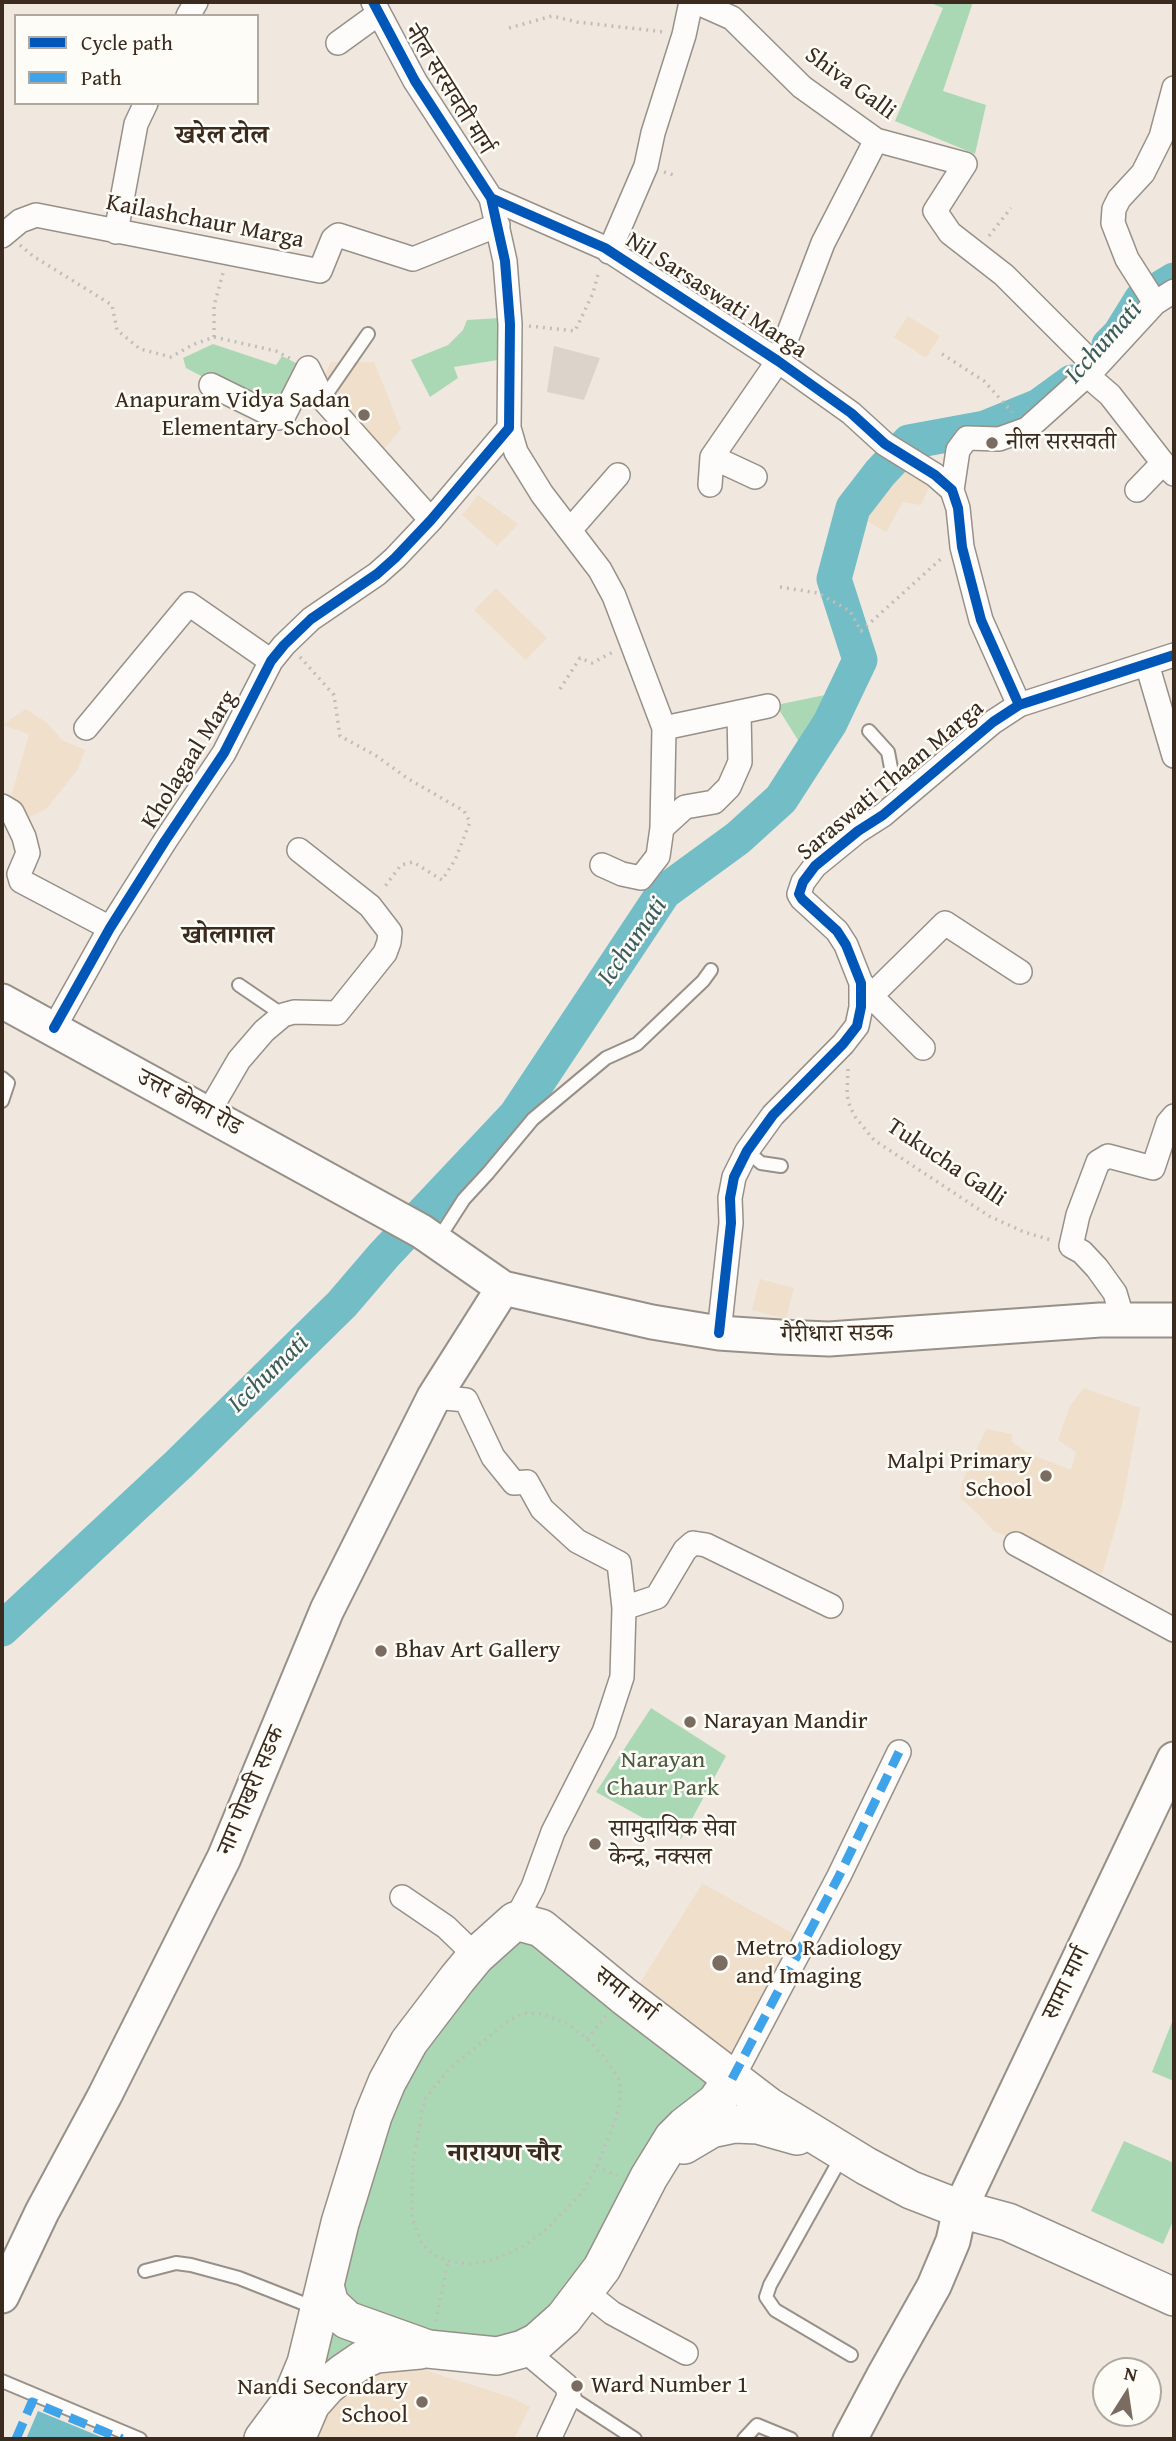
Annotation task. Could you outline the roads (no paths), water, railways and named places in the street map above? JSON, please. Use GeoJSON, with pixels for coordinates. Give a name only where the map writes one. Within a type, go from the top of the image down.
{"type":"FeatureCollection","features":[{"type":"Feature","properties":{"kind":"main road","name":"उत्तर ढोका रोड"},"geometry":{"type":"LineString","coordinates":[[2,1000],[429,1236],[503,1288]]}},
{"type":"Feature","properties":{"kind":"main road","name":"गैरीधारा सडक"},"geometry":{"type":"LineString","coordinates":[[503,1288],[628,1318],[719,1333],[829,1339],[1123,1320],[1174,1320]]}},
{"type":"Feature","properties":{"kind":"main road","name":"नाग पोखरी सडक"},"geometry":{"type":"LineString","coordinates":[[2,2296],[41,2212],[105,2095],[225,1858],[327,1610],[434,1397],[503,1288]]}},
{"type":"Feature","properties":{"kind":"main road","name":"सामा मार्ग"},"geometry":{"type":"LineString","coordinates":[[854,2438],[934,2286],[953,2241],[960,2208],[1174,1759]]}},
{"type":"Feature","properties":{"kind":"main road"},"geometry":{"type":"LineString","coordinates":[[286,2429],[289,2404],[306,2363],[340,2223],[373,2116],[387,2082],[409,2042],[476,1956],[515,1921]]}},
{"type":"Feature","properties":{"kind":"main road","name":"समा मार्ग"},"geometry":{"type":"LineString","coordinates":[[515,1921],[541,1928],[732,2079]]}},
{"type":"Feature","properties":{"kind":"main road"},"geometry":{"type":"LineString","coordinates":[[321,2298],[347,2320],[431,2340],[485,2357],[523,2349],[537,2342],[564,2318],[602,2268],[637,2178],[685,2126],[716,2102],[732,2079],[768,2106],[854,2161]]}},
{"type":"Feature","properties":{"kind":"main road"},"geometry":{"type":"LineString","coordinates":[[637,2178],[711,2129],[735,2124],[781,2130],[854,2161],[911,2190],[1008,2222],[1174,2298]]}},
{"type":"Feature","properties":{"kind":"main road"},"geometry":{"type":"LineString","coordinates":[[286,2429],[327,2386],[362,2360],[431,2340]]}},
{"type":"Feature","properties":{"kind":"street"},"geometry":{"type":"LineString","coordinates":[[607,250],[646,166],[691,2]]}},
{"type":"Feature","properties":{"kind":"street","name":"Shiva Galli"},"geometry":{"type":"LineString","coordinates":[[696,2],[732,18],[802,87],[876,140],[965,164],[935,211],[950,233],[1004,275],[1092,372],[1169,468]]}},
{"type":"Feature","properties":{"kind":"street"},"geometry":{"type":"LineString","coordinates":[[338,43],[375,8]]}},
{"type":"Feature","properties":{"kind":"street","name":"नील सरसवती मार्ग"},"geometry":{"type":"LineString","coordinates":[[375,8],[415,81],[491,198]]}},
{"type":"Feature","properties":{"kind":"street"},"geometry":{"type":"LineString","coordinates":[[1019,705],[981,620],[962,547],[958,508],[952,490],[958,450],[967,438],[999,439],[1027,429],[1092,372],[1156,294],[1127,259],[1113,223],[1114,209],[1119,199],[1143,173],[1161,136],[1174,88]]}},
{"type":"Feature","properties":{"kind":"street"},"geometry":{"type":"LineString","coordinates":[[116,232],[136,124],[145,105]]}},
{"type":"Feature","properties":{"kind":"street"},"geometry":{"type":"LineString","coordinates":[[710,485],[712,457],[778,360],[823,243],[876,140]]}},
{"type":"Feature","properties":{"kind":"street"},"geometry":{"type":"LineString","coordinates":[[491,198],[505,261],[510,324],[509,429],[516,452],[542,494],[600,570],[614,596],[664,727],[662,828],[658,856],[641,878],[622,874],[602,865]]}},
{"type":"Feature","properties":{"kind":"street","name":"Nil Sarsaswati Marga"},"geometry":{"type":"LineString","coordinates":[[491,198],[607,250],[778,360],[952,490]]}},
{"type":"Feature","properties":{"kind":"street","name":"Kailashchaur Marga"},"geometry":{"type":"LineString","coordinates":[[4,234],[20,221],[36,215],[320,271],[333,239],[338,235],[413,259],[498,225]]}},
{"type":"Feature","properties":{"kind":"street"},"geometry":{"type":"LineString","coordinates":[[211,385],[278,418],[283,417],[308,368],[323,400],[431,520]]}},
{"type":"Feature","properties":{"kind":"street","name":"Kholagaal Marg"},"geometry":{"type":"LineString","coordinates":[[54,1028],[110,928],[224,753],[278,653],[311,619],[377,575],[431,520],[509,429]]}},
{"type":"Feature","properties":{"kind":"street"},"geometry":{"type":"LineString","coordinates":[[712,457],[755,477]]}},
{"type":"Feature","properties":{"kind":"street"},"geometry":{"type":"LineString","coordinates":[[1137,490],[1169,468]]}},
{"type":"Feature","properties":{"kind":"street"},"geometry":{"type":"LineString","coordinates":[[570,530],[618,475]]}},
{"type":"Feature","properties":{"kind":"street"},"geometry":{"type":"LineString","coordinates":[[86,728],[189,604],[278,653]]}},
{"type":"Feature","properties":{"kind":"street","name":"Saraswati Thaan Marga"},"geometry":{"type":"LineString","coordinates":[[923,1048],[866,990],[846,945],[837,932],[807,907],[799,894],[803,882],[815,866],[858,831],[883,816],[993,722],[1019,705],[1174,655]]}},
{"type":"Feature","properties":{"kind":"street"},"geometry":{"type":"LineString","coordinates":[[1147,664],[1174,756]]}},
{"type":"Feature","properties":{"kind":"street"},"geometry":{"type":"LineString","coordinates":[[664,727],[768,706]]}},
{"type":"Feature","properties":{"kind":"street"},"geometry":{"type":"LineString","coordinates":[[662,828],[685,807],[714,802],[729,788],[740,762],[739,712]]}},
{"type":"Feature","properties":{"kind":"street"},"geometry":{"type":"LineString","coordinates":[[2,806],[12,812],[24,837],[28,853],[19,874],[21,881],[110,928]]}},
{"type":"Feature","properties":{"kind":"street"},"geometry":{"type":"LineString","coordinates":[[210,1114],[239,1060],[264,1031],[284,1015],[306,1011],[337,1013],[385,953],[390,942],[390,932],[370,906],[299,850]]}},
{"type":"Feature","properties":{"kind":"street"},"geometry":{"type":"LineString","coordinates":[[866,990],[945,923],[1020,972]]}},
{"type":"Feature","properties":{"kind":"street","name":"Saraswati Thaan Marga"},"geometry":{"type":"LineString","coordinates":[[719,1333],[734,1177],[747,1151],[773,1115],[843,1044],[856,1026],[866,990]]}},
{"type":"Feature","properties":{"kind":"street"},"geometry":{"type":"LineString","coordinates":[[1123,1320],[1115,1293],[1097,1268],[1082,1252],[1071,1246],[1078,1215],[1098,1162],[1108,1156],[1153,1168],[1167,1123],[1174,1116]]}},
{"type":"Feature","properties":{"kind":"street"},"geometry":{"type":"LineString","coordinates":[[434,1397],[466,1400],[493,1457],[513,1483],[527,1482],[542,1509],[577,1541],[619,1563],[624,1608],[622,1677],[604,1732],[553,1832],[533,1887],[515,1921]]}},
{"type":"Feature","properties":{"kind":"street"},"geometry":{"type":"LineString","coordinates":[[624,1608],[657,1597],[685,1550],[693,1543],[706,1545],[831,1606]]}},
{"type":"Feature","properties":{"kind":"street"},"geometry":{"type":"LineString","coordinates":[[1016,1544],[1174,1630]]}},
{"type":"Feature","properties":{"kind":"street"},"geometry":{"type":"LineString","coordinates":[[732,2079],[839,1876],[899,1752]]}},
{"type":"Feature","properties":{"kind":"street"},"geometry":{"type":"LineString","coordinates":[[402,1897],[446,1927],[476,1956]]}},
{"type":"Feature","properties":{"kind":"street"},"geometry":{"type":"LineString","coordinates":[[586,2292],[612,2313],[686,2353]]}},
{"type":"Feature","properties":{"kind":"street"},"geometry":{"type":"LineString","coordinates":[[523,2349],[567,2386],[569,2396],[549,2439]]}},
{"type":"Feature","properties":{"kind":"lane"},"geometry":{"type":"LineString","coordinates":[[323,400],[368,334]]}},
{"type":"Feature","properties":{"kind":"lane"},"geometry":{"type":"LineString","coordinates":[[869,731],[888,752],[892,773],[910,792]]}},
{"type":"Feature","properties":{"kind":"lane"},"geometry":{"type":"LineString","coordinates":[[429,1236],[488,1173],[533,1119],[606,1058],[637,1044],[703,981],[710,970]]}},
{"type":"Feature","properties":{"kind":"lane"},"geometry":{"type":"LineString","coordinates":[[239,985],[284,1015]]}},
{"type":"Feature","properties":{"kind":"lane"},"geometry":{"type":"LineString","coordinates":[[2,1078],[8,1083],[2,1101]]}},
{"type":"Feature","properties":{"kind":"lane"},"geometry":{"type":"LineString","coordinates":[[747,1151],[761,1163],[781,1166]]}},
{"type":"Feature","properties":{"kind":"lane"},"geometry":{"type":"LineString","coordinates":[[851,2356],[775,2310],[766,2298],[771,2285],[854,2161]]}},
{"type":"Feature","properties":{"kind":"lane"},"geometry":{"type":"LineString","coordinates":[[145,2271],[176,2263],[191,2265],[321,2298]]}},
{"type":"Feature","properties":{"kind":"lane"},"geometry":{"type":"LineString","coordinates":[[2,2381],[140,2439]]}},
{"type":"Feature","properties":{"kind":"lane"},"geometry":{"type":"LineString","coordinates":[[569,2396],[635,2439]]}},
{"type":"Feature","properties":{"kind":"lane"},"geometry":{"type":"LineString","coordinates":[[744,2439],[757,2425],[791,2439]]}},
{"type":"Feature","properties":{"kind":"water"},"geometry":{"type":"Polygon","coordinates":[[[38,2411],[106,2439],[26,2439],[38,2411]]]}},
{"type":"Feature","properties":{"kind":"waterway","name":"Icchumati"},"geometry":{"type":"LineString","coordinates":[[1109,345],[1120,334],[1141,300],[1174,280]]}},
{"type":"Feature","properties":{"kind":"waterway","name":"Icchumati"},"geometry":{"type":"LineString","coordinates":[[2,1629],[179,1464],[342,1304],[384,1255],[516,1115],[664,892],[738,838],[781,799],[830,723],[860,660],[834,579],[853,508],[880,473],[909,442],[985,428],[1039,406],[1072,382]]}},
{"type":"Feature","properties":{"kind":"place","name":"Anapuram Vidya Sadan Elementary School"},"geometry":{"type":"Point","coordinates":[364,415]}},
{"type":"Feature","properties":{"kind":"place","name":"नील सरसवती"},"geometry":{"type":"Point","coordinates":[992,443]}},
{"type":"Feature","properties":{"kind":"place","name":"Malpi Primary School"},"geometry":{"type":"Point","coordinates":[1046,1476]}},
{"type":"Feature","properties":{"kind":"place","name":"Bhav Art Gallery"},"geometry":{"type":"Point","coordinates":[381,1651]}},
{"type":"Feature","properties":{"kind":"place","name":"Narayan Mandir"},"geometry":{"type":"Point","coordinates":[690,1722]}},
{"type":"Feature","properties":{"kind":"place","name":"सामुदायिक सेवा केन्द्र, नक्सल"},"geometry":{"type":"Point","coordinates":[595,1844]}},
{"type":"Feature","properties":{"kind":"place","name":"Metro Radiology and Imaging"},"geometry":{"type":"Point","coordinates":[720,1963]}},
{"type":"Feature","properties":{"kind":"place","name":"Ward Number 1"},"geometry":{"type":"Point","coordinates":[577,2386]}},
{"type":"Feature","properties":{"kind":"place","name":"Nandi Secondary School"},"geometry":{"type":"Point","coordinates":[422,2402]}},
{"type":"Feature","properties":{"kind":"district","name":"खरेल टोल"},"geometry":{"type":"Point","coordinates":[222,136]}},
{"type":"Feature","properties":{"kind":"district","name":"खोलागाल"},"geometry":{"type":"Point","coordinates":[228,936]}},
{"type":"Feature","properties":{"kind":"district","name":"नारायण चौर"},"geometry":{"type":"Point","coordinates":[504,2154]}},
{"type":"Feature","properties":{"kind":"park label","name":"Narayan Chaur Park"},"geometry":{"type":"Point","coordinates":[663,1775]}}]}
